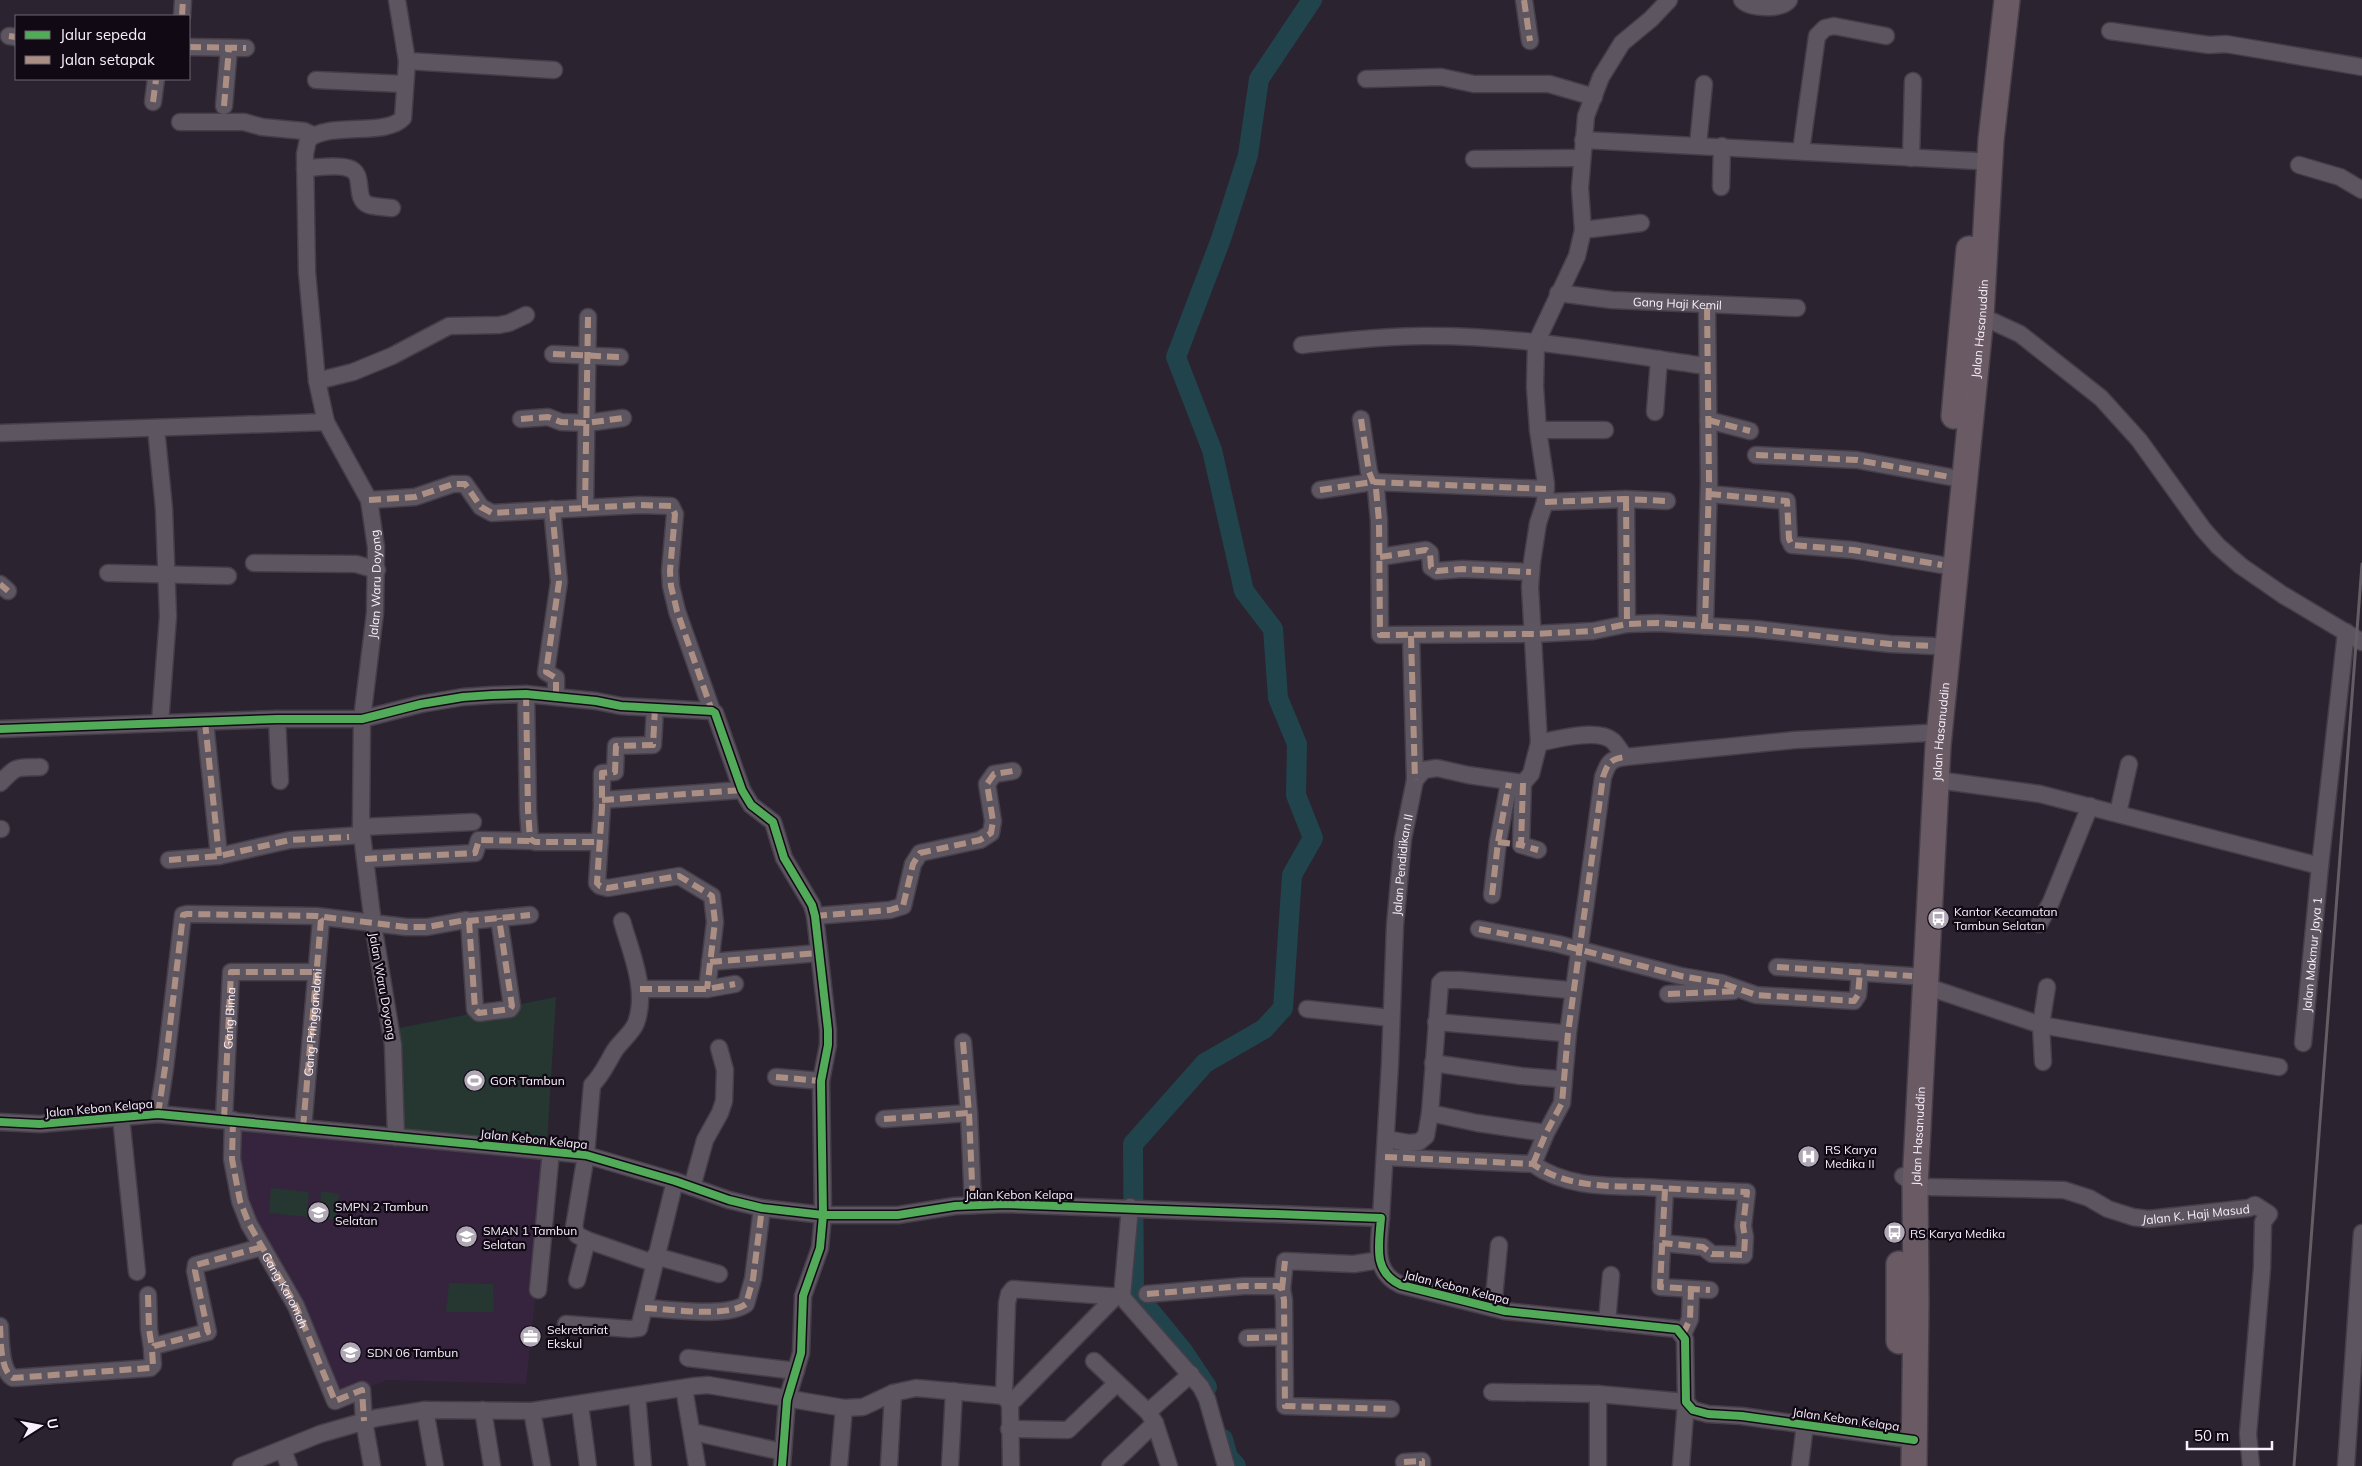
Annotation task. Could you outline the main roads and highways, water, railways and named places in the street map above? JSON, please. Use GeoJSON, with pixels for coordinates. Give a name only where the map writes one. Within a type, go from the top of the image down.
{"type":"FeatureCollection","features":[{"type":"Feature","properties":{"kind":"highway","name":"Jalan Hasanuddin"},"geometry":{"type":"LineString","coordinates":[[1914,1466],[1906,1439],[1899,1223],[1909,1180],[1919,981],[1927,733],[1950,477],[1961,318],[1992,0]]}},
{"type":"Feature","properties":{"kind":"highway","name":"Jalan Hasanuddin"},"geometry":{"type":"LineString","coordinates":[[1919,981],[1981,316],[1991,140],[2007,0]]}},
{"type":"Feature","properties":{"kind":"highway","name":"Jalan Hasanuddin"},"geometry":{"type":"LineString","coordinates":[[1898,1466],[1906,1439]]}},
{"type":"Feature","properties":{"kind":"waterway"},"geometry":{"type":"LineString","coordinates":[[1207,1387],[1183,1351],[1134,1291],[1133,1144],[1205,1063],[1264,1029],[1283,1008],[1292,875],[1313,838],[1296,795],[1297,744],[1278,698],[1273,629],[1244,591],[1212,450],[1176,357],[1221,239],[1248,155],[1259,79],[1312,0]]}},
{"type":"Feature","properties":{"kind":"waterway"},"geometry":{"type":"LineString","coordinates":[[1223,1439],[1228,1457],[1236,1466]]}},
{"type":"Feature","properties":{"kind":"railway"},"geometry":{"type":"LineString","coordinates":[[2294,1466],[2362,564]]}},
{"type":"Feature","properties":{"kind":"place","name":"Kantor Kecamatan Tambun Selatan"},"geometry":{"type":"Point","coordinates":[1938,918]}},
{"type":"Feature","properties":{"kind":"place","name":"GOR Tambun"},"geometry":{"type":"Point","coordinates":[474,1080]}},
{"type":"Feature","properties":{"kind":"place","name":"RS Karya Medika II"},"geometry":{"type":"Point","coordinates":[1809,1156]}},
{"type":"Feature","properties":{"kind":"place","name":"SMPN 2 Tambun Selatan"},"geometry":{"type":"Point","coordinates":[319,1213]}},
{"type":"Feature","properties":{"kind":"place","name":"RS Karya Medika"},"geometry":{"type":"Point","coordinates":[1894,1233]}},
{"type":"Feature","properties":{"kind":"place","name":"SMAN 1 Tambun Selatan"},"geometry":{"type":"Point","coordinates":[467,1237]}},
{"type":"Feature","properties":{"kind":"place","name":"Sekretariat Ekskul"},"geometry":{"type":"Point","coordinates":[531,1336]}},
{"type":"Feature","properties":{"kind":"place","name":"SDN 06 Tambun"},"geometry":{"type":"Point","coordinates":[351,1352]}}]}
